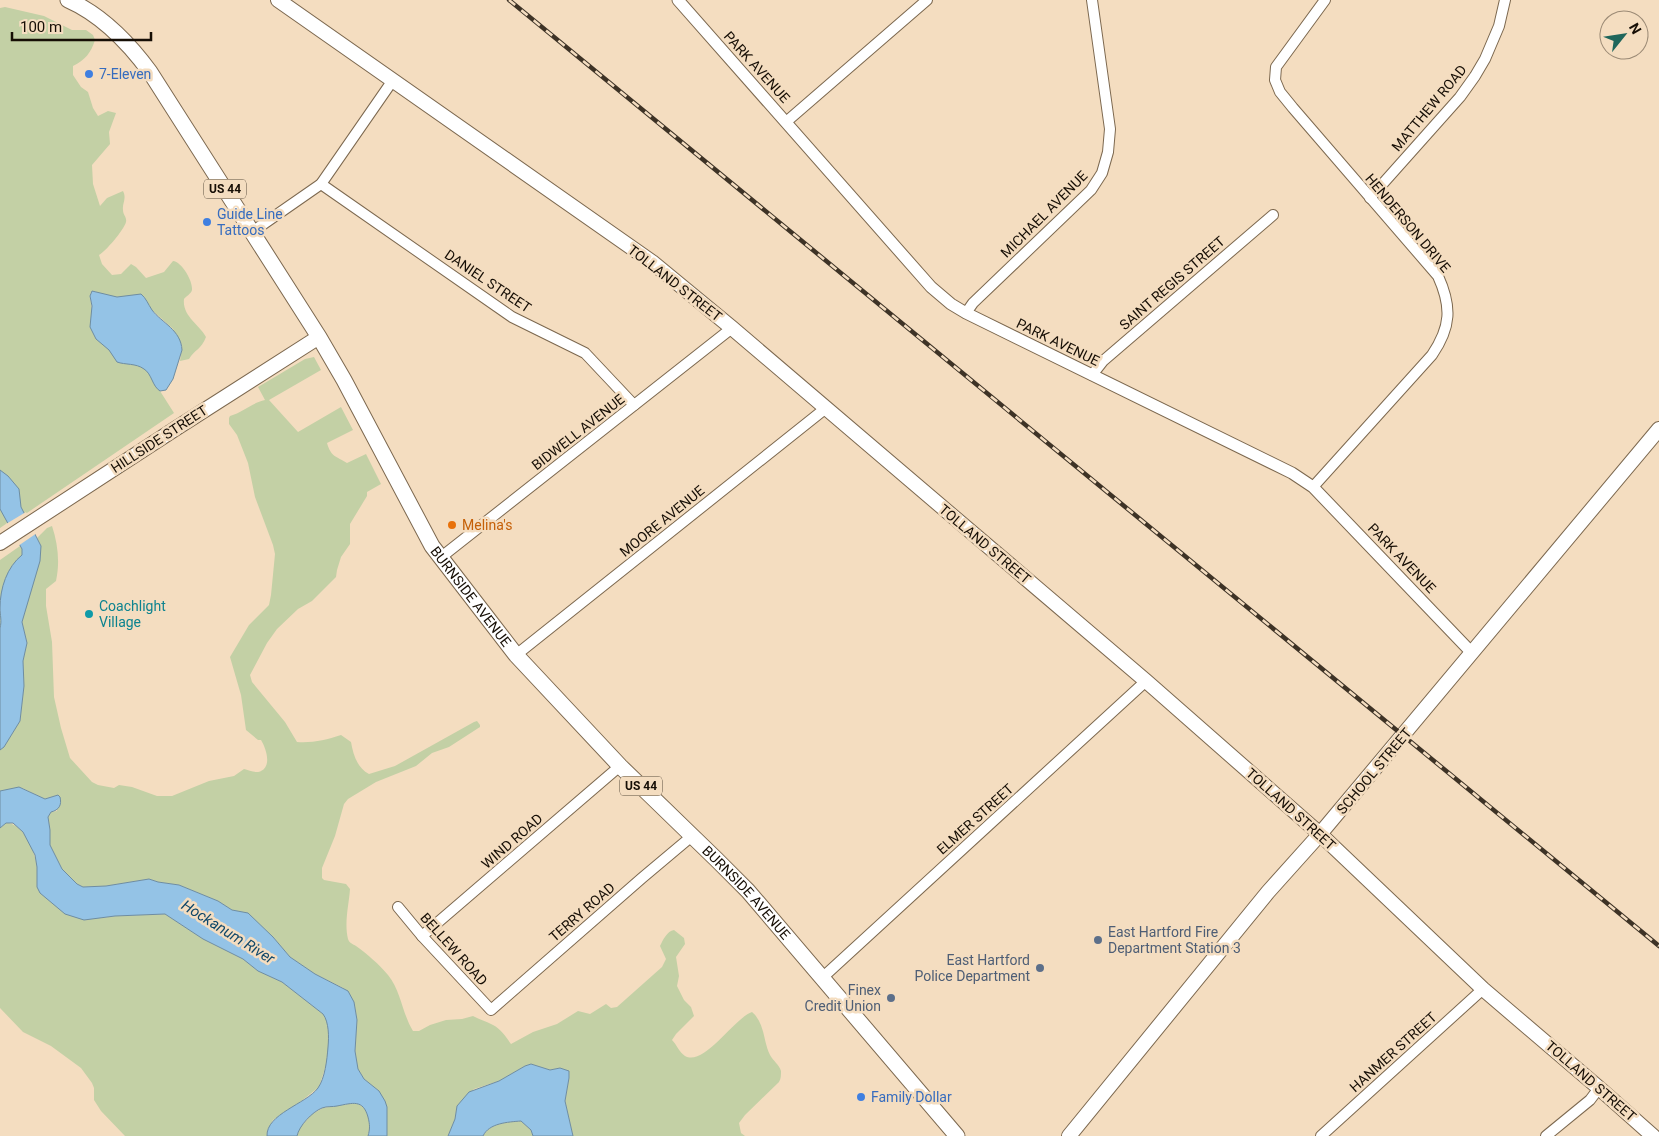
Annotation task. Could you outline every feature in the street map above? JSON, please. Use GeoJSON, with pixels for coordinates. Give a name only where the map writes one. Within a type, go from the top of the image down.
{"type":"FeatureCollection","features":[{"type":"Feature","properties":{"kind":"main road","name":"BURNSIDE AVENUE"},"geometry":{"type":"LineString","coordinates":[[68,0],[78,4],[105,23],[128,43],[139,56],[319,337],[440,558],[516,655],[620,766],[748,892],[957,1136]]}},
{"type":"Feature","properties":{"kind":"main road","name":"TOLLAND STREET"},"geometry":{"type":"LineString","coordinates":[[278,0],[652,262],[732,328],[1146,681],[1320,834],[1483,989],[1653,1136]]}},
{"type":"Feature","properties":{"kind":"main road","name":"HILLSIDE STREET"},"geometry":{"type":"LineString","coordinates":[[4,540],[319,337]]}},
{"type":"Feature","properties":{"kind":"main road","name":"SCHOOL STREET"},"geometry":{"type":"LineString","coordinates":[[1069,1136],[1268,892],[1320,834],[1657,436]]}},
{"type":"Feature","properties":{"kind":"street","name":"PARK AVENUE"},"geometry":{"type":"LineString","coordinates":[[678,0],[931,287],[951,304],[966,314],[1292,474],[1313,487],[1472,653]]}},
{"type":"Feature","properties":{"kind":"street"},"geometry":{"type":"LineString","coordinates":[[786,122],[927,0]]}},
{"type":"Feature","properties":{"kind":"street","name":"MICHAEL AVENUE"},"geometry":{"type":"LineString","coordinates":[[966,314],[973,303],[1091,190],[1102,173],[1108,152],[1110,129],[1092,0]]}},
{"type":"Feature","properties":{"kind":"street","name":"HENDERSON DRIVE"},"geometry":{"type":"LineString","coordinates":[[1313,487],[1432,355],[1441,342],[1447,326],[1448,308],[1445,292],[1438,276],[1293,108],[1280,92],[1274,80],[1276,67],[1325,0]]}},
{"type":"Feature","properties":{"kind":"street","name":"MATTHEW ROAD"},"geometry":{"type":"LineString","coordinates":[[1370,198],[1460,97],[1475,76],[1485,59],[1499,26],[1505,0]]}},
{"type":"Feature","properties":{"kind":"street"},"geometry":{"type":"LineString","coordinates":[[252,232],[321,184],[393,80]]}},
{"type":"Feature","properties":{"kind":"street","name":"DANIEL STREET"},"geometry":{"type":"LineString","coordinates":[[321,184],[512,317],[585,353],[634,405]]}},
{"type":"Feature","properties":{"kind":"street","name":"SAINT REGIS STREET"},"geometry":{"type":"LineString","coordinates":[[1092,375],[1103,361],[1273,215]]}},
{"type":"Feature","properties":{"kind":"street","name":"BIDWELL AVENUE"},"geometry":{"type":"LineString","coordinates":[[440,558],[732,328]]}},
{"type":"Feature","properties":{"kind":"street","name":"MOORE AVENUE"},"geometry":{"type":"LineString","coordinates":[[516,655],[826,408]]}},
{"type":"Feature","properties":{"kind":"street","name":"ELMER STREET"},"geometry":{"type":"LineString","coordinates":[[822,978],[1146,681]]}},
{"type":"Feature","properties":{"kind":"street","name":"WIND ROAD"},"geometry":{"type":"LineString","coordinates":[[422,936],[620,766]]}},
{"type":"Feature","properties":{"kind":"street","name":"TERRY ROAD"},"geometry":{"type":"LineString","coordinates":[[491,1010],[692,836]]}},
{"type":"Feature","properties":{"kind":"street","name":"BELLEW ROAD"},"geometry":{"type":"LineString","coordinates":[[398,907],[422,936],[491,1010]]}},
{"type":"Feature","properties":{"kind":"street","name":"HANMER STREET"},"geometry":{"type":"LineString","coordinates":[[1321,1136],[1483,989]]}},
{"type":"Feature","properties":{"kind":"street"},"geometry":{"type":"LineString","coordinates":[[1546,1136],[1590,1100],[1599,1088]]}},
{"type":"Feature","properties":{"kind":"green space"},"geometry":{"type":"Polygon","coordinates":[[[5,7],[44,16],[72,30],[86,30],[93,35],[95,40],[92,49],[84,59],[73,66],[73,75],[81,87],[88,92],[93,108],[98,116],[108,111],[116,113],[109,132],[110,144],[92,165],[93,184],[100,206],[107,198],[123,191],[125,196],[123,212],[126,220],[125,226],[99,255],[102,264],[112,275],[121,274],[131,264],[146,278],[164,272],[173,261],[176,262],[186,272],[192,286],[192,290],[184,299],[188,315],[206,337],[202,345],[189,359],[180,361],[182,346],[173,329],[152,310],[160,391],[174,413],[21,517],[19,515],[0,528],[0,8],[5,7]],[[94,291],[91,292],[92,310],[106,296],[94,291]]]}},
{"type":"Feature","properties":{"kind":"green space"},"geometry":{"type":"Polygon","coordinates":[[[314,357],[321,370],[269,400],[298,432],[341,407],[353,430],[327,443],[330,451],[334,456],[347,463],[366,454],[381,484],[367,492],[367,496],[350,524],[350,544],[341,557],[336,577],[312,601],[298,609],[277,629],[267,643],[250,675],[252,682],[285,722],[297,742],[319,741],[341,735],[351,742],[354,756],[361,768],[369,774],[395,766],[474,722],[477,721],[480,725],[480,727],[449,747],[432,753],[416,766],[376,782],[348,799],[344,804],[335,836],[322,868],[322,878],[346,884],[350,889],[347,933],[350,942],[373,959],[388,975],[396,988],[413,1031],[419,1031],[446,1020],[473,1016],[496,1027],[511,1044],[533,1032],[557,1024],[578,1011],[590,1014],[606,1004],[611,1008],[617,1007],[662,967],[666,959],[660,946],[667,934],[674,930],[684,938],[685,944],[676,957],[679,976],[677,986],[684,1000],[691,1007],[694,1016],[672,1040],[685,1056],[693,1058],[710,1048],[745,1016],[752,1012],[762,1027],[770,1055],[781,1071],[779,1082],[739,1123],[741,1133],[745,1136],[573,1136],[565,1101],[569,1078],[560,1068],[550,1070],[531,1064],[499,1081],[474,1089],[457,1106],[455,1119],[448,1136],[387,1136],[379,1091],[364,1079],[358,1069],[355,1051],[357,1020],[354,1002],[343,988],[315,974],[290,957],[273,937],[248,914],[232,910],[218,901],[179,885],[149,879],[106,886],[83,887],[77,884],[62,869],[50,845],[48,817],[51,812],[57,811],[58,795],[45,799],[22,788],[0,791],[0,750],[4,747],[20,721],[24,686],[23,661],[27,643],[22,622],[41,546],[37,538],[47,528],[52,526],[56,540],[58,567],[56,581],[46,589],[46,606],[52,642],[54,697],[70,758],[92,782],[98,785],[114,788],[119,785],[132,787],[157,796],[172,796],[209,781],[234,776],[244,769],[257,772],[264,769],[267,761],[265,748],[261,740],[258,740],[246,730],[241,695],[230,657],[249,625],[269,605],[275,554],[255,497],[248,463],[237,435],[229,424],[229,418],[265,400],[258,387],[305,359],[314,357]]]}},
{"type":"Feature","properties":{"kind":"green space"},"geometry":{"type":"Polygon","coordinates":[[[20,546],[22,555],[6,579],[0,608],[0,560],[20,546]]]}},
{"type":"Feature","properties":{"kind":"green space"},"geometry":{"type":"Polygon","coordinates":[[[6,823],[18,828],[31,846],[37,867],[37,887],[102,918],[165,914],[203,939],[243,959],[258,971],[282,982],[323,1014],[327,1019],[329,1038],[327,1062],[319,1087],[273,1120],[267,1131],[267,1136],[125,1136],[101,1111],[94,1100],[92,1083],[81,1068],[51,1046],[23,1032],[0,1008],[0,828],[6,823]]]}},
{"type":"Feature","properties":{"kind":"green space"},"geometry":{"type":"Polygon","coordinates":[[[355,1103],[364,1108],[368,1116],[370,1126],[368,1136],[297,1136],[298,1130],[312,1114],[323,1108],[355,1103]]]}},
{"type":"Feature","properties":{"kind":"green space"},"geometry":{"type":"Polygon","coordinates":[[[521,1121],[531,1130],[533,1136],[483,1136],[494,1126],[521,1121]]]}},
{"type":"Feature","properties":{"kind":"water"},"geometry":{"type":"Polygon","coordinates":[[[92,291],[117,297],[141,294],[156,315],[175,332],[181,343],[182,350],[173,379],[166,390],[160,391],[157,389],[147,371],[141,367],[117,362],[109,350],[96,339],[90,327],[92,306],[90,296],[92,291]]]}},
{"type":"Feature","properties":{"kind":"water"},"geometry":{"type":"Polygon","coordinates":[[[0,470],[19,489],[21,507],[41,546],[40,561],[22,622],[27,643],[23,661],[24,686],[20,721],[4,747],[0,750],[0,600],[5,578],[12,566],[22,555],[22,549],[0,509],[0,470]]]}},
{"type":"Feature","properties":{"kind":"water","name":"Hockanum River"},"geometry":{"type":"Polygon","coordinates":[[[19,787],[45,799],[58,795],[60,797],[59,807],[51,812],[48,817],[50,845],[62,869],[77,884],[83,887],[106,886],[149,879],[179,885],[218,901],[232,910],[248,913],[273,937],[290,957],[315,974],[348,991],[354,1002],[357,1020],[355,1051],[358,1069],[364,1079],[379,1091],[385,1101],[387,1107],[387,1136],[368,1136],[369,1125],[366,1111],[360,1105],[353,1103],[318,1110],[303,1124],[297,1136],[267,1136],[268,1128],[273,1121],[312,1094],[320,1084],[325,1069],[328,1039],[327,1025],[323,1014],[282,982],[258,971],[243,959],[203,939],[165,914],[115,916],[84,920],[65,914],[40,893],[37,887],[35,855],[23,832],[13,823],[6,823],[0,828],[0,791],[19,787]]]}},
{"type":"Feature","properties":{"kind":"water"},"geometry":{"type":"Polygon","coordinates":[[[531,1064],[550,1070],[560,1068],[569,1071],[565,1101],[573,1136],[533,1136],[531,1130],[521,1121],[494,1126],[483,1136],[448,1136],[455,1119],[457,1106],[469,1092],[499,1081],[531,1064]]]}},
{"type":"Feature","properties":{"kind":"pier"},"geometry":{"type":"Polygon","coordinates":[[[26,512],[37,533],[18,546],[6,524],[26,512]]]}},
{"type":"Feature","properties":{"kind":"railway"},"geometry":{"type":"LineString","coordinates":[[509,0],[1659,946]]}},
{"type":"Feature","properties":{"kind":"place","name":"7-Eleven"},"geometry":{"type":"Point","coordinates":[89,74]}},
{"type":"Feature","properties":{"kind":"place","name":"Guide Line Tattoos"},"geometry":{"type":"Point","coordinates":[207,222]}},
{"type":"Feature","properties":{"kind":"place","name":"Melina's"},"geometry":{"type":"Point","coordinates":[452,525]}},
{"type":"Feature","properties":{"kind":"place","name":"Coachlight Village"},"geometry":{"type":"Point","coordinates":[89,614]}},
{"type":"Feature","properties":{"kind":"place","name":"East Hartford Fire Department Station 3"},"geometry":{"type":"Point","coordinates":[1098,940]}},
{"type":"Feature","properties":{"kind":"place","name":"East Hartford Police Department"},"geometry":{"type":"Point","coordinates":[1040,968]}},
{"type":"Feature","properties":{"kind":"place","name":"Finex Credit Union"},"geometry":{"type":"Point","coordinates":[891,998]}},
{"type":"Feature","properties":{"kind":"place","name":"Family Dollar"},"geometry":{"type":"Point","coordinates":[861,1097]}}]}
